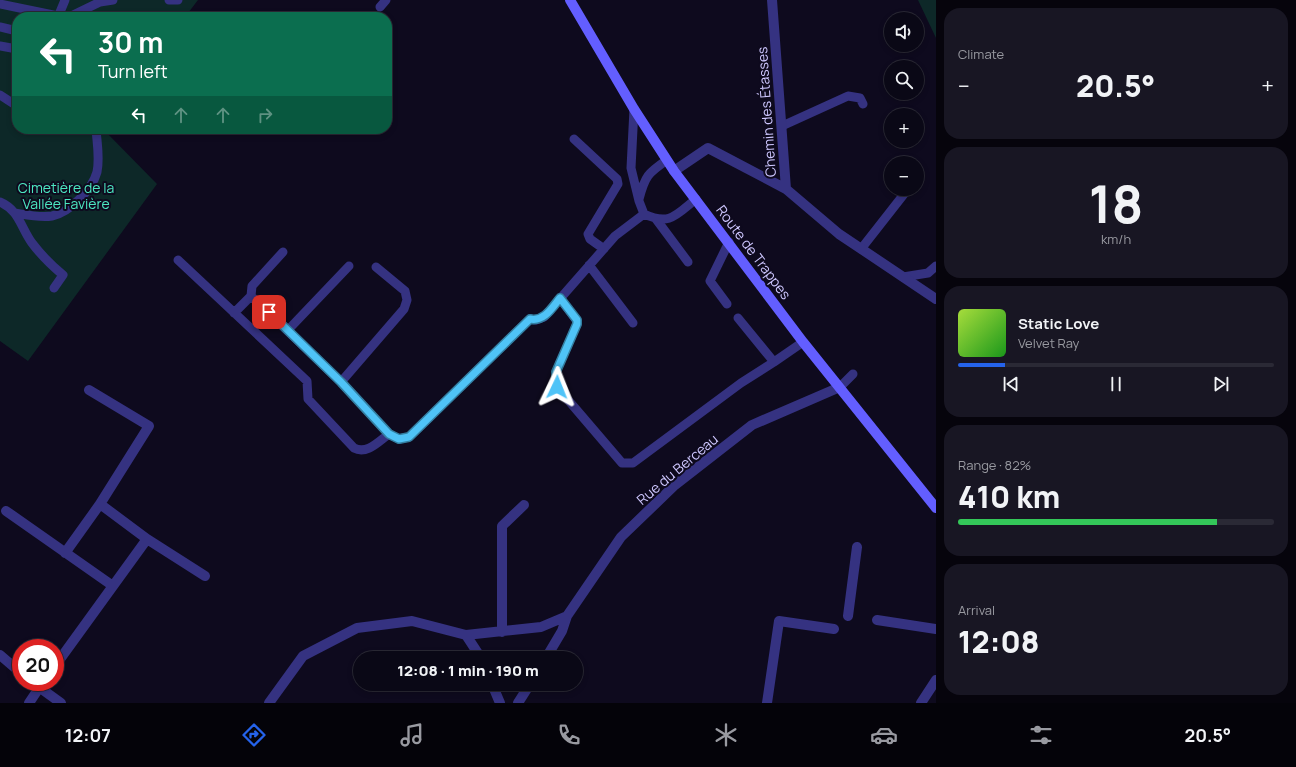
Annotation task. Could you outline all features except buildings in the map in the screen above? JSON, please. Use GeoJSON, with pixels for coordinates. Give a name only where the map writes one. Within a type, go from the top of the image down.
{"type":"FeatureCollection","features":[{"type":"Feature","properties":{"kind":"main road","name":"Route de Trappes"},"geometry":{"type":"LineString","coordinates":[[570,0],[634,109],[674,171],[803,342],[936,508]]}},
{"type":"Feature","properties":{"kind":"street","name":"Chemin des Étasses"},"geometry":{"type":"LineString","coordinates":[[772,0],[786,189]]}},
{"type":"Feature","properties":{"kind":"street","name":"Chemin des Étasses"},"geometry":{"type":"LineString","coordinates":[[674,171],[708,148],[786,189]]}},
{"type":"Feature","properties":{"kind":"street"},"geometry":{"type":"LineString","coordinates":[[786,189],[839,234],[936,299]]}},
{"type":"Feature","properties":{"kind":"street","name":"Rue du Berceau"},"geometry":{"type":"LineString","coordinates":[[550,651],[562,631],[567,616],[621,537],[675,485],[752,425],[840,387]]}},
{"type":"Feature","properties":{"kind":"street"},"geometry":{"type":"LineString","coordinates":[[65,553],[100,504],[149,426],[89,390]]}},
{"type":"Feature","properties":{"kind":"street"},"geometry":{"type":"LineString","coordinates":[[100,504],[147,540],[205,576]]}},
{"type":"Feature","properties":{"kind":"street"},"geometry":{"type":"LineString","coordinates":[[502,632],[502,526],[524,505]]}},
{"type":"Feature","properties":{"kind":"street"},"geometry":{"type":"LineString","coordinates":[[6,511],[113,586]]}},
{"type":"Feature","properties":{"kind":"street"},"geometry":{"type":"LineString","coordinates":[[64,654],[147,540]]}},
{"type":"Feature","properties":{"kind":"street"},"geometry":{"type":"LineString","coordinates":[[848,616],[858,547]]}},
{"type":"Feature","properties":{"kind":"street"},"geometry":{"type":"LineString","coordinates":[[269,703],[303,656],[357,628],[412,621],[466,635],[541,627],[567,616]]}},
{"type":"Feature","properties":{"kind":"street"},"geometry":{"type":"LineString","coordinates":[[877,620],[936,629]]}},
{"type":"Feature","properties":{"kind":"street"},"geometry":{"type":"LineString","coordinates":[[766,703],[779,621],[834,629]]}},
{"type":"Feature","properties":{"kind":"street"},"geometry":{"type":"LineString","coordinates":[[466,635],[476,651]]}},
{"type":"Feature","properties":{"kind":"street"},"geometry":{"type":"LineString","coordinates":[[0,655],[12,665]]}},
{"type":"Feature","properties":{"kind":"street"},"geometry":{"type":"LineString","coordinates":[[921,703],[936,680]]}},
{"type":"Feature","properties":{"kind":"street"},"geometry":{"type":"LineString","coordinates":[[28,703],[34,691]]}},
{"type":"Feature","properties":{"kind":"street"},"geometry":{"type":"LineString","coordinates":[[46,691],[61,703]]}},
{"type":"Feature","properties":{"kind":"street"},"geometry":{"type":"LineString","coordinates":[[495,691],[500,703]]}},
{"type":"Feature","properties":{"kind":"street"},"geometry":{"type":"LineString","coordinates":[[518,703],[526,691]]}},
{"type":"Feature","properties":{"kind":"lane"},"geometry":{"type":"LineString","coordinates":[[60,12],[65,0]]}},
{"type":"Feature","properties":{"kind":"lane"},"geometry":{"type":"LineString","coordinates":[[79,12],[101,1],[113,0]]}},
{"type":"Feature","properties":{"kind":"lane"},"geometry":{"type":"LineString","coordinates":[[169,0],[178,0]]}},
{"type":"Feature","properties":{"kind":"lane"},"geometry":{"type":"LineString","coordinates":[[0,4],[36,12]]}},
{"type":"Feature","properties":{"kind":"lane"},"geometry":{"type":"LineString","coordinates":[[0,27],[12,30]]}},
{"type":"Feature","properties":{"kind":"lane"},"geometry":{"type":"LineString","coordinates":[[0,46],[12,48]]}},
{"type":"Feature","properties":{"kind":"lane"},"geometry":{"type":"LineString","coordinates":[[0,95],[12,103]]}},
{"type":"Feature","properties":{"kind":"lane"},"geometry":{"type":"LineString","coordinates":[[782,126],[848,96],[860,98],[863,104]]}},
{"type":"Feature","properties":{"kind":"lane"},"geometry":{"type":"LineString","coordinates":[[634,109],[631,168],[639,201],[644,214],[656,220],[688,262]]}},
{"type":"Feature","properties":{"kind":"lane"},"geometry":{"type":"LineString","coordinates":[[15,213],[37,216],[53,216],[66,209],[82,196],[92,184],[97,172],[98,153],[96,134]]}},
{"type":"Feature","properties":{"kind":"lane"},"geometry":{"type":"LineString","coordinates":[[574,139],[617,179],[618,184],[588,234],[590,239],[604,249]]}},
{"type":"Feature","properties":{"kind":"lane"},"geometry":{"type":"LineString","coordinates":[[639,201],[644,180],[653,170],[667,160]]}},
{"type":"Feature","properties":{"kind":"lane"},"geometry":{"type":"LineString","coordinates":[[861,249],[903,196]]}},
{"type":"Feature","properties":{"kind":"lane"},"geometry":{"type":"LineString","coordinates":[[656,220],[669,220],[696,199]]}},
{"type":"Feature","properties":{"kind":"lane"},"geometry":{"type":"LineString","coordinates":[[0,202],[8,205],[15,213],[31,241],[45,259],[63,275],[54,288]]}},
{"type":"Feature","properties":{"kind":"lane"},"geometry":{"type":"LineString","coordinates":[[251,296],[341,382],[389,434],[399,439],[409,437],[530,319],[536,320],[544,317],[615,236],[644,214]]}},
{"type":"Feature","properties":{"kind":"lane"},"geometry":{"type":"LineString","coordinates":[[727,304],[710,281],[729,242]]}},
{"type":"Feature","properties":{"kind":"lane"},"geometry":{"type":"LineString","coordinates":[[234,313],[251,296],[252,286],[283,252]]}},
{"type":"Feature","properties":{"kind":"lane"},"geometry":{"type":"LineString","coordinates":[[178,260],[307,381],[308,399],[354,448],[359,451],[365,451],[389,434]]}},
{"type":"Feature","properties":{"kind":"lane"},"geometry":{"type":"LineString","coordinates":[[589,265],[633,323]]}},
{"type":"Feature","properties":{"kind":"lane"},"geometry":{"type":"LineString","coordinates":[[288,330],[349,266]]}},
{"type":"Feature","properties":{"kind":"lane"},"geometry":{"type":"LineString","coordinates":[[903,277],[928,273],[936,266]]}},
{"type":"Feature","properties":{"kind":"lane"},"geometry":{"type":"LineString","coordinates":[[341,382],[404,309],[407,300],[405,291],[376,268]]}},
{"type":"Feature","properties":{"kind":"lane"},"geometry":{"type":"LineString","coordinates":[[560,298],[577,320],[577,324],[556,372],[557,387],[622,463],[633,463],[741,383],[803,342]]}},
{"type":"Feature","properties":{"kind":"lane"},"geometry":{"type":"LineString","coordinates":[[738,318],[774,362]]}},
{"type":"Feature","properties":{"kind":"lane"},"geometry":{"type":"LineString","coordinates":[[840,387],[853,374]]}},
{"type":"Feature","properties":{"kind":"green space","name":"Cimetière de la Vallée Favière"},"geometry":{"type":"Polygon","coordinates":[[[0,0],[198,0],[189,12],[12,12],[12,134],[108,134],[157,184],[28,361],[0,341],[0,0]]]}},
{"type":"Feature","properties":{"kind":"green space"},"geometry":{"type":"Polygon","coordinates":[[[918,0],[936,0],[936,38],[924,12],[918,0]]]}},
{"type":"Feature","properties":{"kind":"route"},"geometry":{"type":"LineString","coordinates":[[269,312],[341,382],[389,434],[399,439],[409,437],[530,319],[536,320],[544,317],[560,298],[577,320],[577,324],[556,372],[557,387]]}}]}
